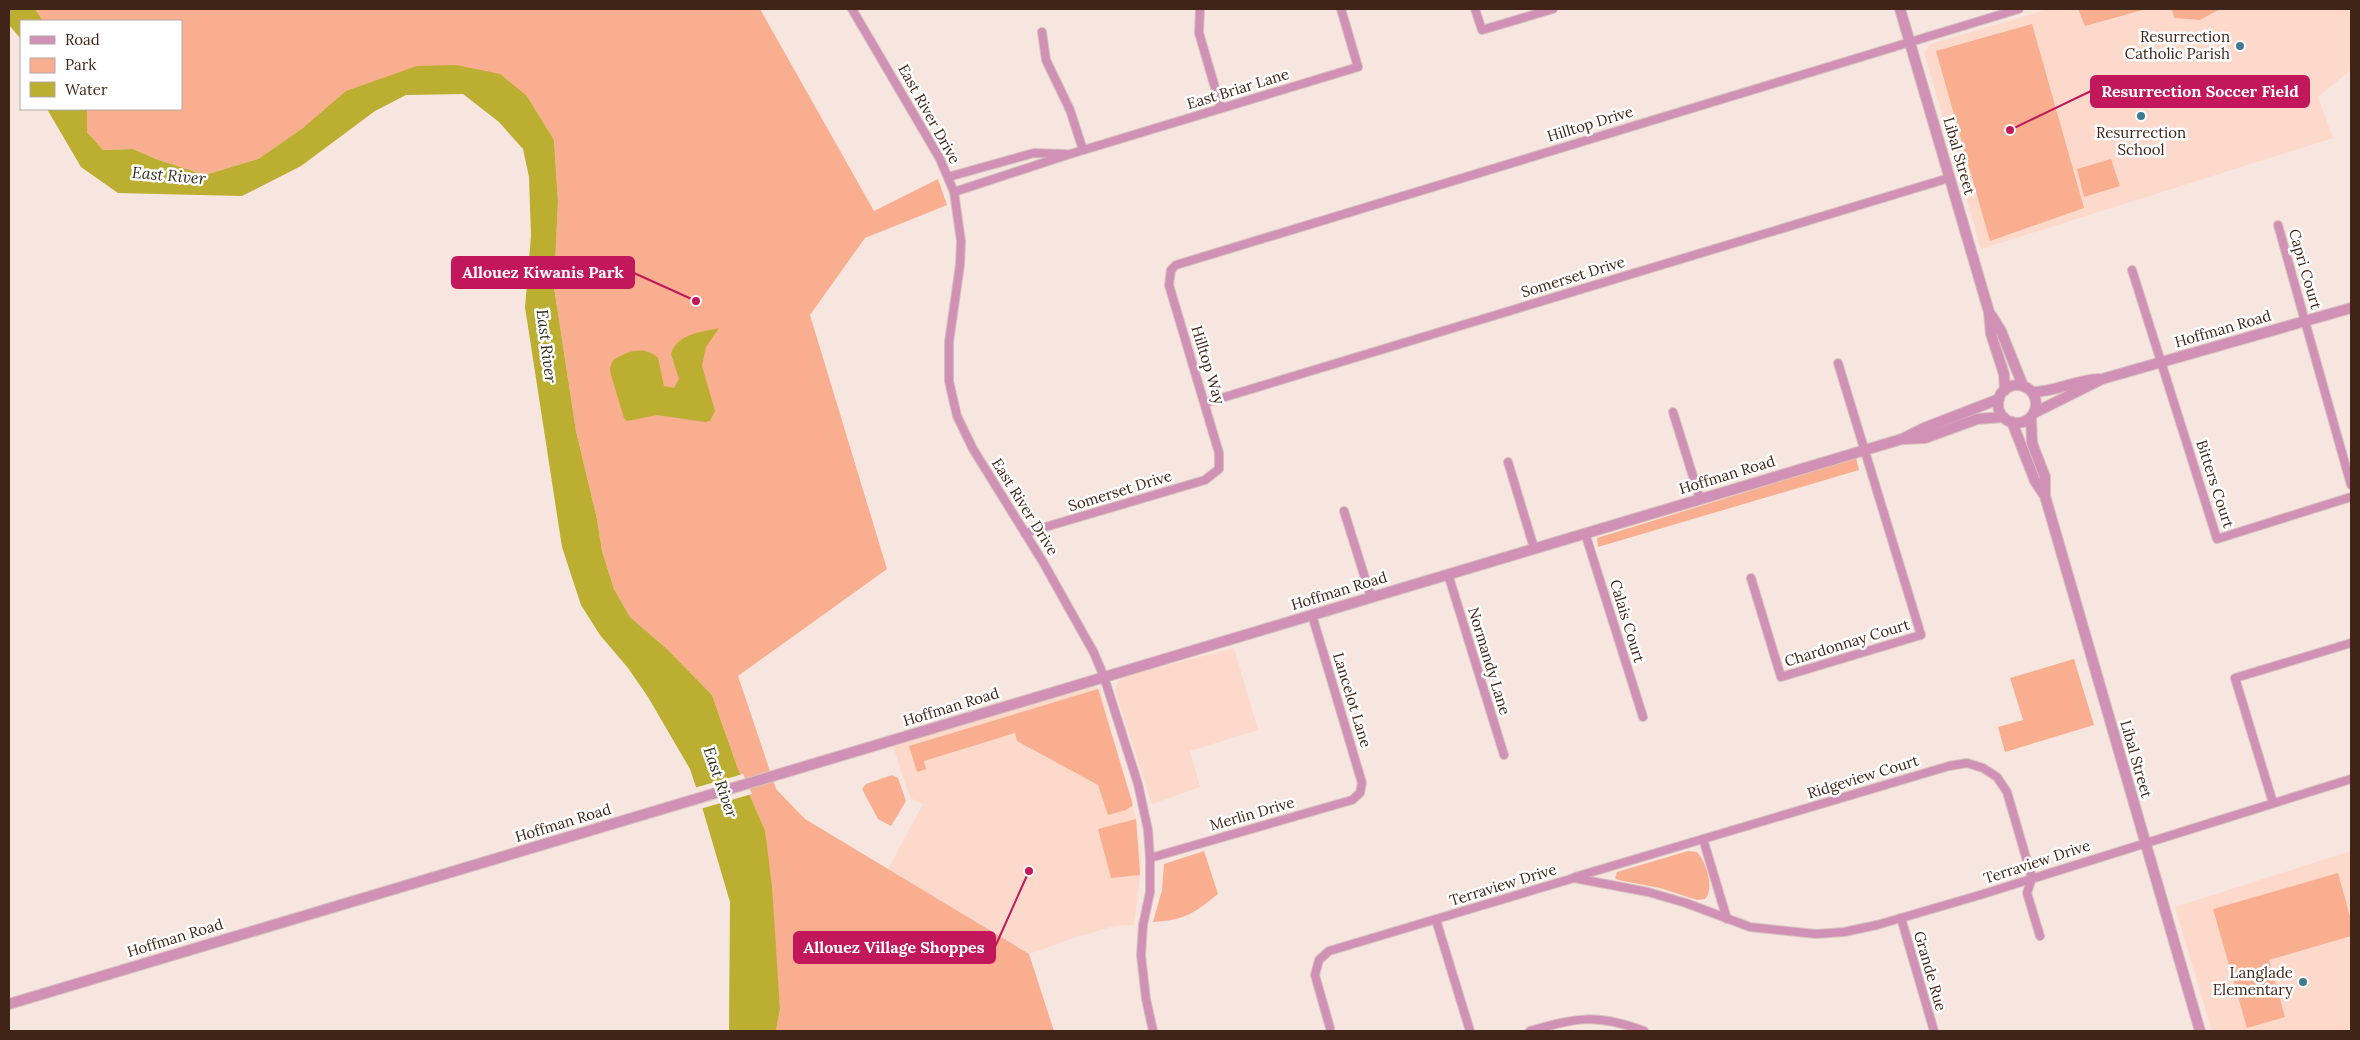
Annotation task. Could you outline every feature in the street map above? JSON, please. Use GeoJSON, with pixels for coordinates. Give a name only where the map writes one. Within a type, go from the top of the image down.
{"type":"FeatureCollection","features":[{"type":"Feature","properties":{"kind":"street","name":"East River Drive"},"geometry":{"type":"LineString","coordinates":[[852,9],[940,159],[954,192],[961,240],[960,265],[949,342],[949,381],[957,416],[973,449],[1025,533],[1094,653],[1104,677],[1138,784],[1148,830],[1150,858],[1150,892],[1143,926],[1141,955],[1146,999],[1153,1031]]}},
{"type":"Feature","properties":{"kind":"street"},"geometry":{"type":"LineString","coordinates":[[1200,9],[1200,34],[1221,108]]}},
{"type":"Feature","properties":{"kind":"street","name":"East Briar Lane"},"geometry":{"type":"LineString","coordinates":[[954,192],[1083,150],[1358,67],[1341,9]]}},
{"type":"Feature","properties":{"kind":"street"},"geometry":{"type":"LineString","coordinates":[[1475,9],[1482,30],[1553,9]]}},
{"type":"Feature","properties":{"kind":"street","name":"Libal Street"},"geometry":{"type":"LineString","coordinates":[[1900,9],[1989,312],[1991,334],[2004,374],[2002,395]]}},
{"type":"Feature","properties":{"kind":"street","name":"Hilltop Drive"},"geometry":{"type":"LineString","coordinates":[[1171,270],[1183,261],[2019,9]]}},
{"type":"Feature","properties":{"kind":"street"},"geometry":{"type":"LineString","coordinates":[[1042,32],[1046,60],[1070,110],[1083,150]]}},
{"type":"Feature","properties":{"kind":"street","name":"East Briar Lane"},"geometry":{"type":"LineString","coordinates":[[948,177],[1034,153],[1067,155]]}},
{"type":"Feature","properties":{"kind":"street","name":"Somerset Drive"},"geometry":{"type":"LineString","coordinates":[[1205,403],[1949,178]]}},
{"type":"Feature","properties":{"kind":"street","name":"Capri Court"},"geometry":{"type":"LineString","coordinates":[[2278,225],[2305,321]]}},
{"type":"Feature","properties":{"kind":"street","name":"Hilltop Way"},"geometry":{"type":"LineString","coordinates":[[1171,270],[1169,286],[1219,453],[1219,469]]}},
{"type":"Feature","properties":{"kind":"street"},"geometry":{"type":"LineString","coordinates":[[2132,270],[2161,363]]}},
{"type":"Feature","properties":{"kind":"street","name":"Hoffman Road"},"geometry":{"type":"LineString","coordinates":[[2033,415],[2102,379],[2351,308]]}},
{"type":"Feature","properties":{"kind":"street","name":"Libal Street"},"geometry":{"type":"LineString","coordinates":[[1989,312],[2001,331],[2028,389]]}},
{"type":"Feature","properties":{"kind":"street"},"geometry":{"type":"LineString","coordinates":[[2305,321],[2351,486]]}},
{"type":"Feature","properties":{"kind":"street"},"geometry":{"type":"LineString","coordinates":[[1838,363],[1865,450]]}},
{"type":"Feature","properties":{"kind":"street","name":"Bitters Court"},"geometry":{"type":"LineString","coordinates":[[2161,363],[2217,539],[2351,496]]}},
{"type":"Feature","properties":{"kind":"street","name":"Hoffman Road"},"geometry":{"type":"LineString","coordinates":[[2028,389],[2049,392],[2081,380],[2102,379]]}},
{"type":"Feature","properties":{"kind":"street"},"geometry":{"type":"LineString","coordinates":[[2013,386],[2028,389],[2036,402],[2033,415],[2022,423],[2008,420],[1999,408],[2002,395],[2013,386]]}},
{"type":"Feature","properties":{"kind":"street","name":"Hoffman Road"},"geometry":{"type":"LineString","coordinates":[[9,1004],[1902,439],[2002,395]]}},
{"type":"Feature","properties":{"kind":"street"},"geometry":{"type":"LineString","coordinates":[[1673,412],[1700,499]]}},
{"type":"Feature","properties":{"kind":"street","name":"Libal Street"},"geometry":{"type":"LineString","coordinates":[[2033,415],[2032,443],[2045,477],[2044,496]]}},
{"type":"Feature","properties":{"kind":"street","name":"Hoffman Road"},"geometry":{"type":"LineString","coordinates":[[1902,439],[1925,438],[1977,419],[2008,420]]}},
{"type":"Feature","properties":{"kind":"street","name":"Libal Street"},"geometry":{"type":"LineString","coordinates":[[2008,420],[2035,481],[2044,496],[2200,1031]]}},
{"type":"Feature","properties":{"kind":"street","name":"Chardonnay Court"},"geometry":{"type":"LineString","coordinates":[[1751,578],[1781,677],[1920,635],[1865,450]]}},
{"type":"Feature","properties":{"kind":"street"},"geometry":{"type":"LineString","coordinates":[[1508,462],[1534,548]]}},
{"type":"Feature","properties":{"kind":"street","name":"Somerset Drive"},"geometry":{"type":"LineString","coordinates":[[1025,533],[1204,480],[1219,469]]}},
{"type":"Feature","properties":{"kind":"street"},"geometry":{"type":"LineString","coordinates":[[1344,511],[1371,597]]}},
{"type":"Feature","properties":{"kind":"street","name":"Calais Court"},"geometry":{"type":"LineString","coordinates":[[1585,533],[1643,717]]}},
{"type":"Feature","properties":{"kind":"street","name":"Normandy Lane"},"geometry":{"type":"LineString","coordinates":[[1448,574],[1504,755]]}},
{"type":"Feature","properties":{"kind":"street","name":"Lancelot Lane"},"geometry":{"type":"LineString","coordinates":[[1312,615],[1362,783],[1360,793]]}},
{"type":"Feature","properties":{"kind":"street"},"geometry":{"type":"LineString","coordinates":[[2273,803],[2235,678],[2351,643]]}},
{"type":"Feature","properties":{"kind":"street","name":"Ridgeview Court"},"geometry":{"type":"LineString","coordinates":[[1574,878],[1949,766],[1967,763],[1983,768],[1997,777],[2007,792],[2032,878],[2027,893],[2040,936]]}},
{"type":"Feature","properties":{"kind":"street","name":"Terraview Drive"},"geometry":{"type":"LineString","coordinates":[[1330,1028],[1315,975],[1319,960],[1330,951],[1574,878],[1648,892],[1686,903],[1750,927],[1816,934],[1844,932],[1901,918],[2351,779]]}},
{"type":"Feature","properties":{"kind":"street","name":"Merlin Drive"},"geometry":{"type":"LineString","coordinates":[[1150,858],[1352,800],[1360,793]]}},
{"type":"Feature","properties":{"kind":"street"},"geometry":{"type":"LineString","coordinates":[[1703,839],[1727,919]]}},
{"type":"Feature","properties":{"kind":"street","name":"Grande Rue"},"geometry":{"type":"LineString","coordinates":[[1901,918],[1934,1031]]}},
{"type":"Feature","properties":{"kind":"street"},"geometry":{"type":"LineString","coordinates":[[1436,920],[1470,1031]]}},
{"type":"Feature","properties":{"kind":"street"},"geometry":{"type":"LineString","coordinates":[[1530,1031],[1570,1020],[1599,1019],[1644,1031]]}},
{"type":"Feature","properties":{"kind":"shaded area"},"geometry":{"type":"Polygon","coordinates":[[[2048,9],[2351,9],[2351,70],[2318,97],[2333,138],[1981,249],[1924,52],[1931,44],[2048,9]]]}},
{"type":"Feature","properties":{"kind":"shaded area"},"geometry":{"type":"Polygon","coordinates":[[[1234,648],[1258,730],[1190,751],[1200,787],[1152,804],[1115,690],[1118,682],[1122,677],[1234,648]]]}},
{"type":"Feature","properties":{"kind":"shaded area"},"geometry":{"type":"Polygon","coordinates":[[[1092,686],[1100,689],[1137,822],[1141,867],[1134,925],[1115,926],[1076,937],[1029,954],[888,869],[923,804],[910,798],[893,746],[1092,686]]]}},
{"type":"Feature","properties":{"kind":"shaded area"},"geometry":{"type":"Polygon","coordinates":[[[2351,851],[2351,1031],[2212,1031],[2175,907],[2351,851]]]}},
{"type":"Feature","properties":{"kind":"green space"},"geometry":{"type":"Polygon","coordinates":[[[35,9],[760,9],[874,211],[938,179],[947,205],[865,238],[810,315],[887,569],[738,676],[776,789],[805,819],[1029,954],[1054,1031],[776,1031],[780,1009],[765,830],[738,769],[712,695],[667,649],[630,617],[614,589],[602,551],[597,519],[576,431],[554,287],[558,202],[554,140],[527,96],[456,65],[303,128],[258,159],[205,175],[156,159],[133,149],[103,150],[87,132],[87,110],[182,110],[182,20],[42,20],[35,9]]]}},
{"type":"Feature","properties":{"kind":"green space"},"geometry":{"type":"Polygon","coordinates":[[[2078,9],[2146,9],[2085,26],[2078,9]]]}},
{"type":"Feature","properties":{"kind":"green space"},"geometry":{"type":"Polygon","coordinates":[[[2172,9],[2220,9],[2200,20],[2174,18],[2172,9]]]}},
{"type":"Feature","properties":{"kind":"green space"},"geometry":{"type":"Polygon","coordinates":[[[2032,24],[2084,208],[1990,241],[1936,51],[2032,24]]]}},
{"type":"Feature","properties":{"kind":"green space"},"geometry":{"type":"Polygon","coordinates":[[[2111,159],[2120,186],[2084,197],[2077,169],[2111,159]]]}},
{"type":"Feature","properties":{"kind":"green space"},"geometry":{"type":"Polygon","coordinates":[[[1856,458],[1859,470],[1598,547],[1597,538],[1856,458]]]}},
{"type":"Feature","properties":{"kind":"green space"},"geometry":{"type":"Polygon","coordinates":[[[2074,659],[2094,725],[2005,752],[1998,727],[2023,720],[2010,678],[2074,659]]]}},
{"type":"Feature","properties":{"kind":"green space"},"geometry":{"type":"Polygon","coordinates":[[[1098,689],[1133,805],[1126,810],[1108,815],[1098,785],[1017,741],[1015,733],[924,761],[926,769],[917,772],[909,746],[1098,689]]]}},
{"type":"Feature","properties":{"kind":"green space"},"geometry":{"type":"Polygon","coordinates":[[[892,775],[898,778],[906,801],[891,826],[878,819],[862,789],[866,784],[892,775]]]}},
{"type":"Feature","properties":{"kind":"green space"},"geometry":{"type":"Polygon","coordinates":[[[1136,819],[1140,875],[1111,878],[1098,829],[1136,819]]]}},
{"type":"Feature","properties":{"kind":"green space"},"geometry":{"type":"Polygon","coordinates":[[[1204,851],[1218,894],[1188,915],[1173,920],[1153,922],[1162,890],[1164,864],[1204,851]]]}},
{"type":"Feature","properties":{"kind":"green space"},"geometry":{"type":"Polygon","coordinates":[[[1688,851],[1697,852],[1706,868],[1709,889],[1705,899],[1697,900],[1660,888],[1615,878],[1617,872],[1688,851]]]}},
{"type":"Feature","properties":{"kind":"green space"},"geometry":{"type":"Polygon","coordinates":[[[2338,873],[2351,920],[2351,936],[2269,960],[2285,1017],[2247,1028],[2213,909],[2338,873]]]}},
{"type":"Feature","properties":{"kind":"water"},"geometry":{"type":"Polygon","coordinates":[[[9,9],[35,9],[42,20],[20,20],[20,38],[9,25],[9,9]]]}},
{"type":"Feature","properties":{"kind":"water","name":"East River"},"geometry":{"type":"Polygon","coordinates":[[[456,65],[500,74],[527,96],[554,140],[558,202],[554,287],[576,431],[597,519],[602,551],[614,589],[630,617],[667,649],[712,695],[738,769],[765,830],[772,887],[780,1009],[776,1031],[729,1031],[730,902],[690,769],[648,697],[628,668],[600,635],[581,605],[562,547],[525,307],[531,236],[529,177],[523,149],[499,122],[463,94],[406,95],[375,111],[301,166],[242,196],[118,193],[81,167],[48,110],[87,110],[87,132],[103,150],[133,149],[156,159],[205,175],[258,159],[303,128],[346,91],[417,66],[456,65]]]}},
{"type":"Feature","properties":{"kind":"water"},"geometry":{"type":"Polygon","coordinates":[[[719,328],[706,347],[702,366],[715,411],[710,421],[705,422],[657,415],[627,421],[624,418],[611,375],[610,368],[613,360],[624,354],[636,351],[653,354],[658,358],[664,386],[674,388],[679,379],[671,354],[674,347],[678,342],[690,335],[719,328]]]}},
{"type":"Feature","properties":{"kind":"pier"},"geometry":{"type":"Polygon","coordinates":[[[743,774],[752,794],[700,809],[694,788],[743,774]]]}},
{"type":"Feature","properties":{"kind":"place","name":"Resurrection Catholic Parish"},"geometry":{"type":"Point","coordinates":[2240,46]}},
{"type":"Feature","properties":{"kind":"place","name":"Resurrection School"},"geometry":{"type":"Point","coordinates":[2141,116]}},
{"type":"Feature","properties":{"kind":"place","name":"Resurrection Soccer Field"},"geometry":{"type":"Point","coordinates":[2010,130]}},
{"type":"Feature","properties":{"kind":"place","name":"Allouez Kiwanis Park"},"geometry":{"type":"Point","coordinates":[696,301]}},
{"type":"Feature","properties":{"kind":"place","name":"Allouez Village Shoppes"},"geometry":{"type":"Point","coordinates":[1029,871]}},
{"type":"Feature","properties":{"kind":"place","name":"Langlade Elementary"},"geometry":{"type":"Point","coordinates":[2303,982]}}]}
